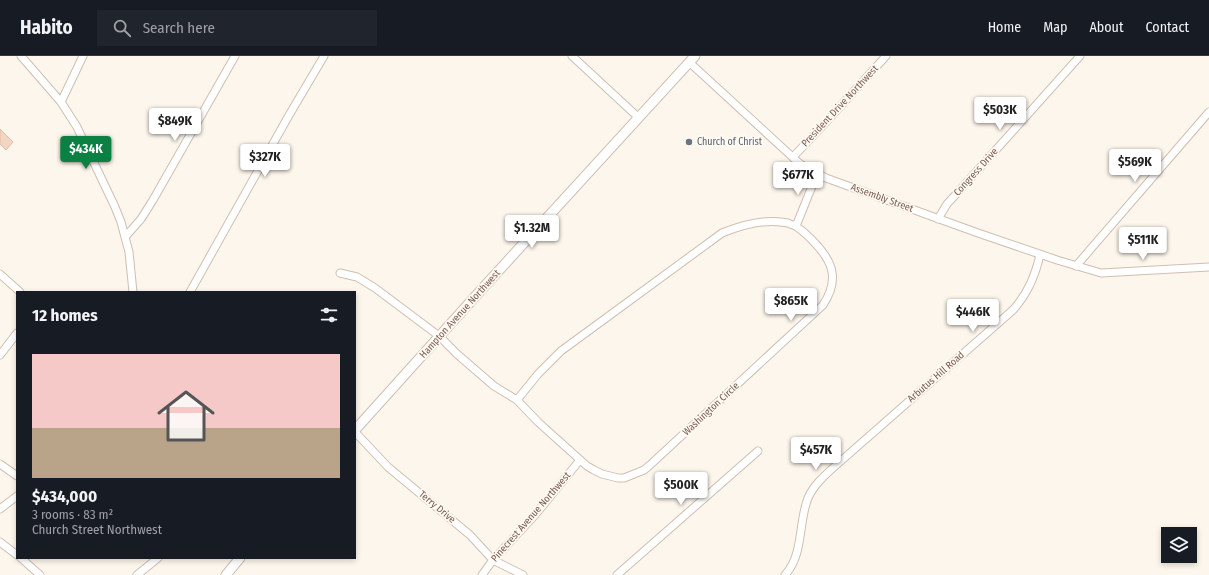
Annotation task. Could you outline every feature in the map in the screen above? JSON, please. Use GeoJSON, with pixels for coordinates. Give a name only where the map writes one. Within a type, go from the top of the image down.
{"type":"FeatureCollection","features":[{"type":"Feature","properties":{"kind":"street"},"geometry":{"type":"LineString","coordinates":[[21,56],[61,102],[77,127],[115,207],[126,236],[133,291]]}},
{"type":"Feature","properties":{"kind":"street"},"geometry":{"type":"LineString","coordinates":[[61,102],[83,56]]}},
{"type":"Feature","properties":{"kind":"street"},"geometry":{"type":"LineString","coordinates":[[126,236],[141,219],[153,200],[235,56]]}},
{"type":"Feature","properties":{"kind":"street"},"geometry":{"type":"LineString","coordinates":[[191,291],[324,56]]}},
{"type":"Feature","properties":{"kind":"street"},"geometry":{"type":"LineString","coordinates":[[572,56],[639,118]]}},
{"type":"Feature","properties":{"kind":"street","name":"President Drive Northwest"},"geometry":{"type":"LineString","coordinates":[[793,156],[886,56]]}},
{"type":"Feature","properties":{"kind":"street","name":"Congress Drive"},"geometry":{"type":"LineString","coordinates":[[938,219],[959,191],[1080,56]]}},
{"type":"Feature","properties":{"kind":"street","name":"Hampton Avenue Northwest"},"geometry":{"type":"LineString","coordinates":[[356,430],[692,59]]}},
{"type":"Feature","properties":{"kind":"street","name":"Assembly Street"},"geometry":{"type":"LineString","coordinates":[[692,59],[793,156],[808,169],[817,174],[1040,255],[1100,273],[1209,267]]}},
{"type":"Feature","properties":{"kind":"street"},"geometry":{"type":"LineString","coordinates":[[1076,266],[1209,112]]}},
{"type":"Feature","properties":{"kind":"street"},"geometry":{"type":"LineString","coordinates":[[517,400],[538,374],[562,351],[713,239],[731,229],[757,223],[777,222],[796,226],[817,174]]}},
{"type":"Feature","properties":{"kind":"street","name":"Washington Circle"},"geometry":{"type":"LineString","coordinates":[[340,273],[357,277],[375,288],[440,336],[494,386],[517,400],[538,422],[580,460],[602,474],[618,478],[630,476],[644,470],[823,305],[832,285],[831,265],[823,251],[796,226]]}},
{"type":"Feature","properties":{"kind":"street","name":"Arbutus Hill Road"},"geometry":{"type":"LineString","coordinates":[[785,575],[791,569],[796,557],[808,498],[818,483],[834,467],[1013,310],[1020,302],[1032,282],[1040,255]]}},
{"type":"Feature","properties":{"kind":"street"},"geometry":{"type":"LineString","coordinates":[[0,274],[19,291]]}},
{"type":"Feature","properties":{"kind":"street"},"geometry":{"type":"LineString","coordinates":[[0,355],[16,334]]}},
{"type":"Feature","properties":{"kind":"street","name":"Terry Drive"},"geometry":{"type":"LineString","coordinates":[[356,432],[388,467],[470,535],[493,560],[522,575]]}},
{"type":"Feature","properties":{"kind":"street"},"geometry":{"type":"LineString","coordinates":[[616,575],[758,451]]}},
{"type":"Feature","properties":{"kind":"street","name":"Pinecrest Avenue Northwest"},"geometry":{"type":"LineString","coordinates":[[482,575],[493,560],[535,515],[580,460]]}},
{"type":"Feature","properties":{"kind":"street"},"geometry":{"type":"LineString","coordinates":[[0,464],[16,475]]}},
{"type":"Feature","properties":{"kind":"street"},"geometry":{"type":"LineString","coordinates":[[0,510],[16,497]]}},
{"type":"Feature","properties":{"kind":"street"},"geometry":{"type":"LineString","coordinates":[[0,542],[16,554]]}},
{"type":"Feature","properties":{"kind":"street"},"geometry":{"type":"LineString","coordinates":[[22,559],[40,575]]}},
{"type":"Feature","properties":{"kind":"street"},"geometry":{"type":"LineString","coordinates":[[137,575],[157,559]]}},
{"type":"Feature","properties":{"kind":"street"},"geometry":{"type":"LineString","coordinates":[[226,575],[239,559]]}},
{"type":"Feature","properties":{"kind":"building"},"geometry":{"type":"Polygon","coordinates":[[[0,129],[13,142],[6,150],[0,144],[0,129]]]}},
{"type":"Feature","properties":{"kind":"place","name":"Church of Christ"},"geometry":{"type":"Point","coordinates":[689,142]}}]}
